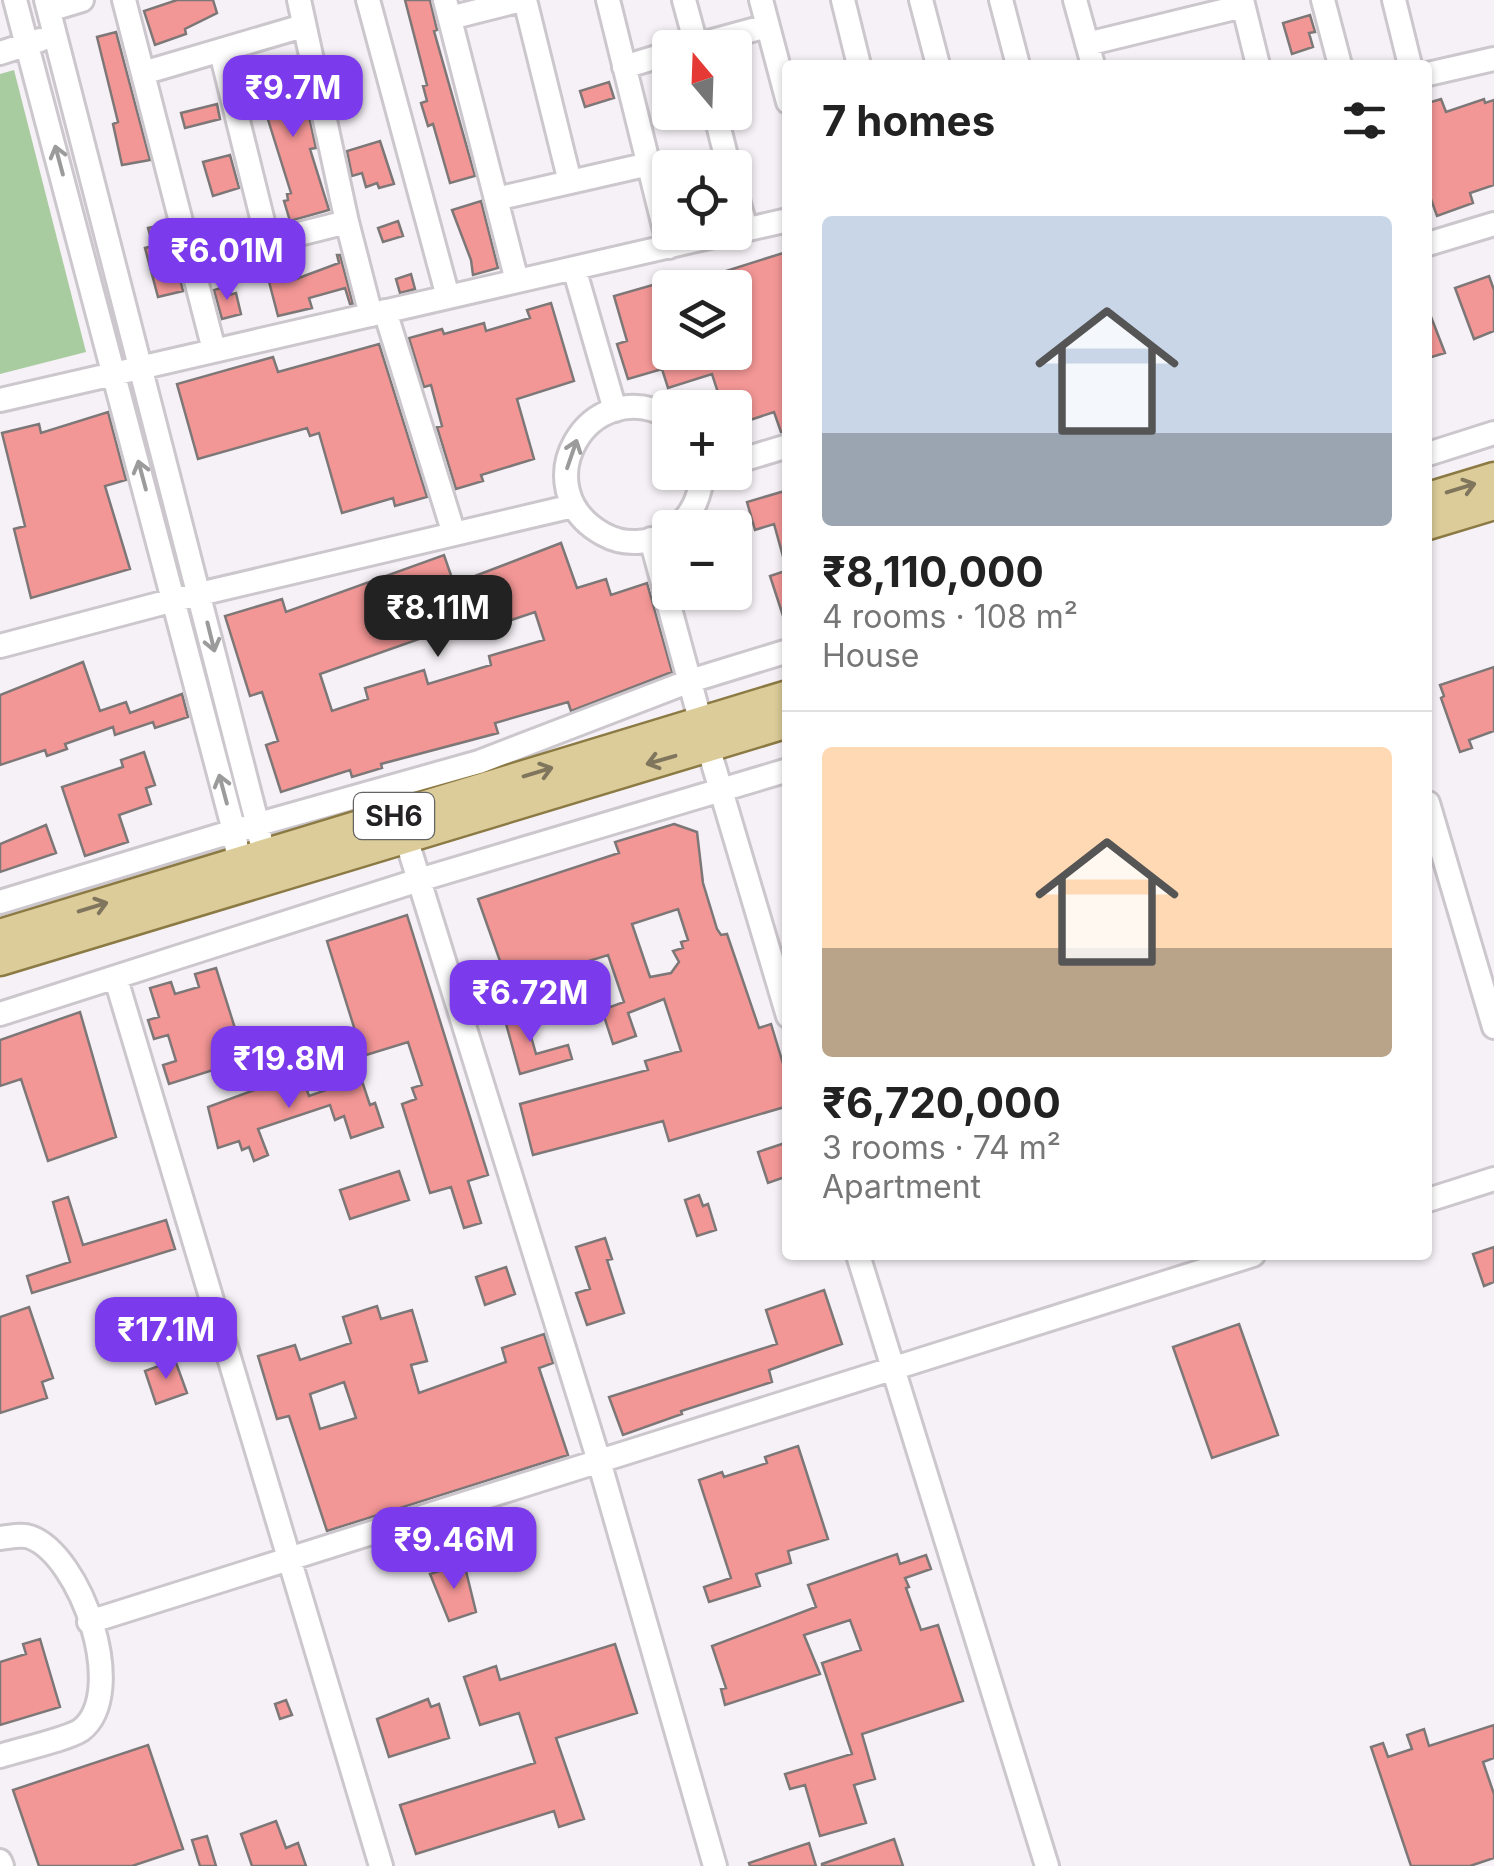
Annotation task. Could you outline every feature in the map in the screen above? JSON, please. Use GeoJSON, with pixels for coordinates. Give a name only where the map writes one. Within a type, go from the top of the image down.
{"type":"FeatureCollection","features":[{"type":"Feature","properties":{"kind":"main road"},"geometry":{"type":"LineString","coordinates":[[1432,497],[1494,478]]}},
{"type":"Feature","properties":{"kind":"main road"},"geometry":{"type":"LineString","coordinates":[[1432,523],[1494,504]]}},
{"type":"Feature","properties":{"kind":"main road","name":"SH6"},"geometry":{"type":"LineString","coordinates":[[0,935],[254,861],[402,824],[704,734],[782,699]]}},
{"type":"Feature","properties":{"kind":"main road","name":"SH6"},"geometry":{"type":"LineString","coordinates":[[704,734],[782,723]]}},
{"type":"Feature","properties":{"kind":"main road","name":"SH6"},"geometry":{"type":"LineString","coordinates":[[0,960],[254,861]]}},
{"type":"Feature","properties":{"kind":"street"},"geometry":{"type":"LineString","coordinates":[[16,0],[234,831],[254,861]]}},
{"type":"Feature","properties":{"kind":"street"},"geometry":{"type":"LineString","coordinates":[[82,0],[48,5],[200,594],[254,861]]}},
{"type":"Feature","properties":{"kind":"street"},"geometry":{"type":"LineString","coordinates":[[124,0],[214,350]]}},
{"type":"Feature","properties":{"kind":"street"},"geometry":{"type":"LineString","coordinates":[[299,0],[346,222],[454,534]]}},
{"type":"Feature","properties":{"kind":"street"},"geometry":{"type":"LineString","coordinates":[[368,0],[448,297]]}},
{"type":"Feature","properties":{"kind":"street"},"geometry":{"type":"LineString","coordinates":[[517,281],[448,9],[523,0],[570,182]]}},
{"type":"Feature","properties":{"kind":"street"},"geometry":{"type":"LineString","coordinates":[[608,0],[652,176]]}},
{"type":"Feature","properties":{"kind":"street"},"geometry":{"type":"LineString","coordinates":[[684,0],[690,30]]}},
{"type":"Feature","properties":{"kind":"street"},"geometry":{"type":"LineString","coordinates":[[761,0],[782,79]]}},
{"type":"Feature","properties":{"kind":"street"},"geometry":{"type":"LineString","coordinates":[[843,0],[859,60]]}},
{"type":"Feature","properties":{"kind":"street"},"geometry":{"type":"LineString","coordinates":[[921,0],[937,60]]}},
{"type":"Feature","properties":{"kind":"street"},"geometry":{"type":"LineString","coordinates":[[1001,0],[1017,60]]}},
{"type":"Feature","properties":{"kind":"street"},"geometry":{"type":"LineString","coordinates":[[1075,0],[1090,54],[1169,24],[1242,3],[1257,60]]}},
{"type":"Feature","properties":{"kind":"street"},"geometry":{"type":"LineString","coordinates":[[1163,0],[1169,24]]}},
{"type":"Feature","properties":{"kind":"street"},"geometry":{"type":"LineString","coordinates":[[1323,0],[1339,60]]}},
{"type":"Feature","properties":{"kind":"street"},"geometry":{"type":"LineString","coordinates":[[1394,0],[1409,60]]}},
{"type":"Feature","properties":{"kind":"street"},"geometry":{"type":"LineString","coordinates":[[142,73],[303,26]]}},
{"type":"Feature","properties":{"kind":"street"},"geometry":{"type":"LineString","coordinates":[[752,30],[768,26]]}},
{"type":"Feature","properties":{"kind":"street"},"geometry":{"type":"LineString","coordinates":[[0,53],[56,36]]}},
{"type":"Feature","properties":{"kind":"street"},"geometry":{"type":"LineString","coordinates":[[221,52],[268,242]]}},
{"type":"Feature","properties":{"kind":"street"},"geometry":{"type":"LineString","coordinates":[[624,67],[652,58]]}},
{"type":"Feature","properties":{"kind":"street"},"geometry":{"type":"LineString","coordinates":[[1432,73],[1494,59]]}},
{"type":"Feature","properties":{"kind":"street"},"geometry":{"type":"LineString","coordinates":[[496,199],[649,164]]}},
{"type":"Feature","properties":{"kind":"street"},"geometry":{"type":"LineString","coordinates":[[752,228],[782,221]]}},
{"type":"Feature","properties":{"kind":"street"},"geometry":{"type":"LineString","coordinates":[[191,262],[346,222]]}},
{"type":"Feature","properties":{"kind":"street"},"geometry":{"type":"LineString","coordinates":[[1432,243],[1494,224]]}},
{"type":"Feature","properties":{"kind":"street"},"geometry":{"type":"LineString","coordinates":[[0,400],[656,250]]}},
{"type":"Feature","properties":{"kind":"street"},"geometry":{"type":"LineString","coordinates":[[574,268],[616,410]]}},
{"type":"Feature","properties":{"kind":"street"},"geometry":{"type":"LineString","coordinates":[[652,409],[627,406],[603,414],[582,431],[569,454],[566,479],[573,506],[590,527],[613,540],[634,543],[652,537]]}},
{"type":"Feature","properties":{"kind":"street"},"geometry":{"type":"LineString","coordinates":[[1432,453],[1494,433]]}},
{"type":"Feature","properties":{"kind":"street"},"geometry":{"type":"LineString","coordinates":[[752,457],[782,448]]}},
{"type":"Feature","properties":{"kind":"street"},"geometry":{"type":"LineString","coordinates":[[0,646],[174,600],[573,506]]}},
{"type":"Feature","properties":{"kind":"street"},"geometry":{"type":"LineString","coordinates":[[678,610],[690,681],[704,734],[782,996]]}},
{"type":"Feature","properties":{"kind":"street"},"geometry":{"type":"LineString","coordinates":[[254,861],[479,762],[690,681],[782,652]]}},
{"type":"Feature","properties":{"kind":"street"},"geometry":{"type":"LineString","coordinates":[[0,1014],[419,880],[782,772]]}},
{"type":"Feature","properties":{"kind":"street"},"geometry":{"type":"LineString","coordinates":[[1432,816],[1494,1027]]}},
{"type":"Feature","properties":{"kind":"street"},"geometry":{"type":"LineString","coordinates":[[402,824],[599,1461],[714,1866]]}},
{"type":"Feature","properties":{"kind":"street"},"geometry":{"type":"LineString","coordinates":[[234,831],[254,861]]}},
{"type":"Feature","properties":{"kind":"street"},"geometry":{"type":"LineString","coordinates":[[0,902],[234,831]]}},
{"type":"Feature","properties":{"kind":"street"},"geometry":{"type":"LineString","coordinates":[[116,979],[381,1866]]}},
{"type":"Feature","properties":{"kind":"street"},"geometry":{"type":"LineString","coordinates":[[1432,1199],[1494,1179]]}},
{"type":"Feature","properties":{"kind":"street"},"geometry":{"type":"LineString","coordinates":[[859,1260],[1047,1866]]}},
{"type":"Feature","properties":{"kind":"street"},"geometry":{"type":"LineString","coordinates":[[89,1622],[1237,1260]]}},
{"type":"Feature","properties":{"kind":"street"},"geometry":{"type":"LineString","coordinates":[[0,1538],[28,1536],[52,1549],[74,1578],[104,1670],[99,1707],[80,1730],[0,1756]]}},
{"type":"Feature","properties":{"kind":"green space"},"geometry":{"type":"Polygon","coordinates":[[[14,70],[86,352],[0,374],[0,74],[14,70]]]}},
{"type":"Feature","properties":{"kind":"building"},"geometry":{"type":"Polygon","coordinates":[[[177,0],[213,0],[217,13],[185,29],[186,34],[155,45],[144,11],[177,0]]]}},
{"type":"Feature","properties":{"kind":"building"},"geometry":{"type":"Polygon","coordinates":[[[405,0],[430,0],[437,30],[434,31],[475,176],[450,183],[433,124],[428,126],[421,103],[427,101],[423,86],[427,85],[405,0]]]}},
{"type":"Feature","properties":{"kind":"building"},"geometry":{"type":"Polygon","coordinates":[[[1310,15],[1315,32],[1309,33],[1313,47],[1292,54],[1283,23],[1310,15]]]}},
{"type":"Feature","properties":{"kind":"building"},"geometry":{"type":"Polygon","coordinates":[[[116,32],[150,160],[122,165],[113,124],[118,122],[97,37],[116,32]]]}},
{"type":"Feature","properties":{"kind":"building"},"geometry":{"type":"Polygon","coordinates":[[[286,59],[299,99],[304,98],[306,103],[316,148],[310,149],[329,210],[290,221],[284,201],[291,193],[265,110],[257,69],[286,59]]]}},
{"type":"Feature","properties":{"kind":"building"},"geometry":{"type":"Polygon","coordinates":[[[609,82],[614,98],[585,107],[580,91],[609,82]]]}},
{"type":"Feature","properties":{"kind":"building"},"geometry":{"type":"Polygon","coordinates":[[[1441,99],[1446,112],[1484,99],[1485,103],[1494,100],[1494,185],[1470,193],[1473,203],[1437,216],[1432,202],[1432,102],[1441,99]]]}},
{"type":"Feature","properties":{"kind":"building"},"geometry":{"type":"Polygon","coordinates":[[[217,104],[220,119],[185,128],[181,113],[217,104]]]}},
{"type":"Feature","properties":{"kind":"building"},"geometry":{"type":"Polygon","coordinates":[[[380,141],[394,184],[366,187],[362,173],[352,176],[347,151],[380,141]]]}},
{"type":"Feature","properties":{"kind":"building"},"geometry":{"type":"Polygon","coordinates":[[[230,155],[239,188],[213,196],[203,162],[230,155]]]}},
{"type":"Feature","properties":{"kind":"building"},"geometry":{"type":"Polygon","coordinates":[[[481,201],[498,268],[473,275],[452,210],[481,201]]]}},
{"type":"Feature","properties":{"kind":"building"},"geometry":{"type":"Polygon","coordinates":[[[398,221],[403,236],[383,242],[378,228],[398,221]]]}},
{"type":"Feature","properties":{"kind":"building"},"geometry":{"type":"Polygon","coordinates":[[[162,225],[167,243],[171,242],[183,291],[158,297],[145,248],[153,246],[148,228],[162,225]]]}},
{"type":"Feature","properties":{"kind":"building"},"geometry":{"type":"Polygon","coordinates":[[[782,253],[782,432],[774,412],[752,419],[752,390],[717,390],[712,374],[668,388],[662,370],[752,370],[752,270],[729,270],[782,253]]]}},
{"type":"Feature","properties":{"kind":"building"},"geometry":{"type":"Polygon","coordinates":[[[337,255],[353,304],[345,288],[309,298],[312,308],[278,316],[267,274],[293,267],[296,279],[339,263],[337,255]]]}},
{"type":"Feature","properties":{"kind":"building"},"geometry":{"type":"Polygon","coordinates":[[[411,274],[415,289],[400,293],[396,279],[411,274]]]}},
{"type":"Feature","properties":{"kind":"building"},"geometry":{"type":"Polygon","coordinates":[[[1489,276],[1494,290],[1494,331],[1474,339],[1455,288],[1489,276]]]}},
{"type":"Feature","properties":{"kind":"building"},"geometry":{"type":"Polygon","coordinates":[[[652,285],[652,370],[659,370],[628,379],[617,344],[627,341],[614,296],[652,285]]]}},
{"type":"Feature","properties":{"kind":"building"},"geometry":{"type":"Polygon","coordinates":[[[227,286],[229,295],[236,293],[241,314],[222,319],[214,290],[227,286]]]}},
{"type":"Feature","properties":{"kind":"building"},"geometry":{"type":"Polygon","coordinates":[[[551,303],[574,381],[517,399],[534,459],[481,475],[483,481],[456,489],[437,427],[442,426],[431,385],[424,387],[409,338],[484,323],[486,331],[530,318],[527,310],[551,303]]]}},
{"type":"Feature","properties":{"kind":"building"},"geometry":{"type":"Polygon","coordinates":[[[1432,319],[1445,353],[1432,357],[1432,319]]]}},
{"type":"Feature","properties":{"kind":"building"},"geometry":{"type":"Polygon","coordinates":[[[379,344],[427,497],[395,506],[393,498],[342,513],[319,433],[310,436],[307,428],[198,459],[177,384],[273,357],[278,372],[379,344]]]}},
{"type":"Feature","properties":{"kind":"building"},"geometry":{"type":"Polygon","coordinates":[[[108,412],[126,480],[105,486],[130,569],[31,598],[14,529],[25,526],[2,433],[39,424],[41,433],[108,412]]]}},
{"type":"Feature","properties":{"kind":"building"},"geometry":{"type":"Polygon","coordinates":[[[782,492],[782,553],[774,524],[755,530],[747,502],[782,492]]]}},
{"type":"Feature","properties":{"kind":"building"},"geometry":{"type":"Polygon","coordinates":[[[561,543],[577,588],[606,579],[611,595],[647,583],[672,672],[571,711],[568,702],[495,723],[498,733],[381,764],[382,768],[352,777],[350,770],[281,792],[266,745],[278,741],[262,692],[250,696],[225,616],[282,599],[286,612],[444,555],[454,584],[561,543]],[[535,612],[482,630],[478,618],[320,674],[332,711],[368,699],[365,688],[424,670],[428,684],[491,665],[489,656],[544,640],[535,612]]]}},
{"type":"Feature","properties":{"kind":"building"},"geometry":{"type":"Polygon","coordinates":[[[782,572],[782,613],[770,576],[782,572]]]}},
{"type":"Feature","properties":{"kind":"building"},"geometry":{"type":"Polygon","coordinates":[[[83,662],[100,711],[126,702],[130,713],[182,694],[188,717],[155,728],[153,722],[115,735],[113,727],[65,744],[67,749],[47,756],[45,750],[0,765],[0,695],[83,662]]]}},
{"type":"Feature","properties":{"kind":"building"},"geometry":{"type":"Polygon","coordinates":[[[1494,667],[1494,731],[1469,740],[1472,748],[1460,752],[1440,685],[1494,667]]]}},
{"type":"Feature","properties":{"kind":"building"},"geometry":{"type":"Polygon","coordinates":[[[144,752],[155,785],[146,788],[151,804],[119,815],[128,842],[85,856],[62,787],[123,767],[121,760],[144,752]]]}},
{"type":"Feature","properties":{"kind":"building"},"geometry":{"type":"Polygon","coordinates":[[[674,824],[697,832],[703,883],[717,929],[721,935],[727,934],[759,1028],[771,1024],[782,1060],[782,1108],[669,1141],[663,1121],[533,1155],[520,1104],[648,1070],[645,1061],[681,1051],[664,999],[628,1013],[636,1036],[613,1044],[602,1010],[624,1002],[608,955],[553,972],[554,977],[511,992],[478,899],[619,853],[615,842],[674,824]],[[678,909],[632,924],[650,977],[671,973],[679,962],[673,951],[683,948],[681,942],[688,940],[678,909]]]}},
{"type":"Feature","properties":{"kind":"building"},"geometry":{"type":"Polygon","coordinates":[[[46,825],[56,853],[0,872],[0,844],[46,825]]]}},
{"type":"Feature","properties":{"kind":"building"},"geometry":{"type":"Polygon","coordinates":[[[407,915],[488,1175],[468,1181],[481,1223],[464,1228],[451,1187],[430,1193],[402,1104],[416,1099],[412,1088],[422,1085],[408,1042],[363,1056],[327,941],[407,915]]]}},
{"type":"Feature","properties":{"kind":"building"},"geometry":{"type":"Polygon","coordinates":[[[216,968],[245,1060],[169,1084],[163,1065],[176,1061],[168,1035],[154,1039],[148,1020],[159,1017],[150,988],[171,982],[175,994],[199,987],[195,974],[216,968]]]}},
{"type":"Feature","properties":{"kind":"building"},"geometry":{"type":"Polygon","coordinates":[[[523,1008],[536,1054],[568,1045],[572,1059],[520,1074],[503,1013],[523,1008]]]}},
{"type":"Feature","properties":{"kind":"building"},"geometry":{"type":"Polygon","coordinates":[[[80,1012],[116,1137],[48,1161],[21,1079],[0,1086],[0,1040],[80,1012]]]}},
{"type":"Feature","properties":{"kind":"building"},"geometry":{"type":"Polygon","coordinates":[[[301,1073],[309,1096],[361,1078],[383,1127],[351,1138],[344,1116],[335,1120],[330,1105],[258,1129],[268,1155],[254,1161],[249,1147],[242,1150],[239,1141],[218,1148],[208,1107],[301,1073]]]}},
{"type":"Feature","properties":{"kind":"building"},"geometry":{"type":"Polygon","coordinates":[[[782,1144],[782,1178],[768,1183],[758,1152],[782,1144]]]}},
{"type":"Feature","properties":{"kind":"building"},"geometry":{"type":"Polygon","coordinates":[[[399,1171],[409,1200],[350,1219],[340,1190],[399,1171]]]}},
{"type":"Feature","properties":{"kind":"building"},"geometry":{"type":"Polygon","coordinates":[[[699,1195],[703,1206],[708,1204],[716,1230],[697,1236],[685,1200],[699,1195]]]}},
{"type":"Feature","properties":{"kind":"building"},"geometry":{"type":"Polygon","coordinates":[[[68,1197],[83,1245],[166,1220],[175,1249],[32,1293],[27,1276],[70,1262],[53,1202],[68,1197]]]}},
{"type":"Feature","properties":{"kind":"building"},"geometry":{"type":"Polygon","coordinates":[[[605,1238],[612,1259],[607,1260],[624,1313],[587,1325],[576,1293],[590,1289],[576,1247],[605,1238]]]}},
{"type":"Feature","properties":{"kind":"building"},"geometry":{"type":"Polygon","coordinates":[[[1494,1247],[1494,1282],[1484,1286],[1473,1254],[1494,1247]]]}},
{"type":"Feature","properties":{"kind":"building"},"geometry":{"type":"Polygon","coordinates":[[[506,1267],[515,1294],[485,1305],[476,1277],[506,1267]]]}},
{"type":"Feature","properties":{"kind":"building"},"geometry":{"type":"Polygon","coordinates":[[[824,1290],[842,1344],[769,1370],[772,1382],[681,1411],[682,1414],[623,1435],[609,1397],[777,1344],[766,1310],[824,1290]]]}},
{"type":"Feature","properties":{"kind":"building"},"geometry":{"type":"Polygon","coordinates":[[[377,1306],[381,1319],[412,1310],[427,1361],[411,1365],[419,1393],[506,1362],[502,1348],[544,1334],[553,1363],[539,1368],[568,1455],[327,1531],[289,1416],[277,1419],[258,1356],[295,1345],[300,1360],[351,1343],[343,1317],[377,1306]],[[344,1382],[310,1394],[320,1429],[356,1418],[344,1382]]]}},
{"type":"Feature","properties":{"kind":"building"},"geometry":{"type":"Polygon","coordinates":[[[29,1307],[53,1378],[42,1382],[47,1398],[0,1413],[0,1317],[29,1307]]]}},
{"type":"Feature","properties":{"kind":"building"},"geometry":{"type":"Polygon","coordinates":[[[1239,1324],[1278,1435],[1212,1458],[1173,1347],[1239,1324]]]}},
{"type":"Feature","properties":{"kind":"building"},"geometry":{"type":"Polygon","coordinates":[[[175,1360],[187,1393],[156,1404],[145,1371],[175,1360]]]}},
{"type":"Feature","properties":{"kind":"building"},"geometry":{"type":"Polygon","coordinates":[[[798,1446],[828,1539],[788,1551],[791,1563],[756,1574],[760,1586],[709,1602],[704,1587],[731,1578],[699,1480],[722,1472],[724,1477],[767,1463],[765,1457],[798,1446]]]}},
{"type":"Feature","properties":{"kind":"building"},"geometry":{"type":"Polygon","coordinates":[[[897,1554],[900,1564],[926,1555],[931,1569],[905,1578],[909,1587],[906,1588],[921,1630],[938,1625],[963,1701],[862,1734],[875,1779],[854,1785],[866,1823],[820,1836],[805,1785],[790,1789],[785,1774],[852,1754],[822,1663],[861,1650],[850,1620],[804,1635],[820,1674],[725,1705],[721,1689],[726,1688],[712,1646],[816,1607],[808,1585],[897,1554]]]}},
{"type":"Feature","properties":{"kind":"building"},"geometry":{"type":"Polygon","coordinates":[[[464,1563],[476,1612],[449,1621],[430,1574],[464,1563]]]}},
{"type":"Feature","properties":{"kind":"building"},"geometry":{"type":"Polygon","coordinates":[[[40,1639],[60,1707],[0,1725],[0,1662],[26,1654],[23,1644],[40,1639]]]}},
{"type":"Feature","properties":{"kind":"building"},"geometry":{"type":"Polygon","coordinates":[[[615,1644],[637,1713],[556,1738],[584,1819],[559,1827],[554,1811],[416,1854],[400,1805],[535,1763],[519,1713],[480,1725],[464,1677],[496,1666],[500,1680],[615,1644]]]}},
{"type":"Feature","properties":{"kind":"building"},"geometry":{"type":"Polygon","coordinates":[[[428,1699],[431,1707],[439,1704],[449,1738],[389,1757],[377,1719],[428,1699]]]}},
{"type":"Feature","properties":{"kind":"building"},"geometry":{"type":"Polygon","coordinates":[[[286,1700],[292,1715],[280,1719],[275,1704],[286,1700]]]}},
{"type":"Feature","properties":{"kind":"building"},"geometry":{"type":"Polygon","coordinates":[[[1494,1725],[1494,1758],[1483,1762],[1494,1794],[1494,1858],[1470,1866],[1411,1866],[1371,1747],[1383,1743],[1388,1757],[1412,1749],[1407,1735],[1424,1729],[1429,1746],[1494,1725]]]}},
{"type":"Feature","properties":{"kind":"building"},"geometry":{"type":"Polygon","coordinates":[[[148,1745],[183,1849],[132,1866],[39,1866],[13,1790],[148,1745]]]}},
{"type":"Feature","properties":{"kind":"building"},"geometry":{"type":"Polygon","coordinates":[[[276,1821],[286,1848],[298,1843],[306,1866],[252,1866],[241,1834],[276,1821]]]}},
{"type":"Feature","properties":{"kind":"building"},"geometry":{"type":"Polygon","coordinates":[[[207,1836],[216,1866],[200,1866],[192,1840],[207,1836]]]}},
{"type":"Feature","properties":{"kind":"building"},"geometry":{"type":"Polygon","coordinates":[[[894,1839],[903,1866],[822,1866],[822,1864],[894,1839]]]}},
{"type":"Feature","properties":{"kind":"building"},"geometry":{"type":"Polygon","coordinates":[[[809,1843],[816,1866],[750,1866],[749,1863],[809,1843]]]}}]}
